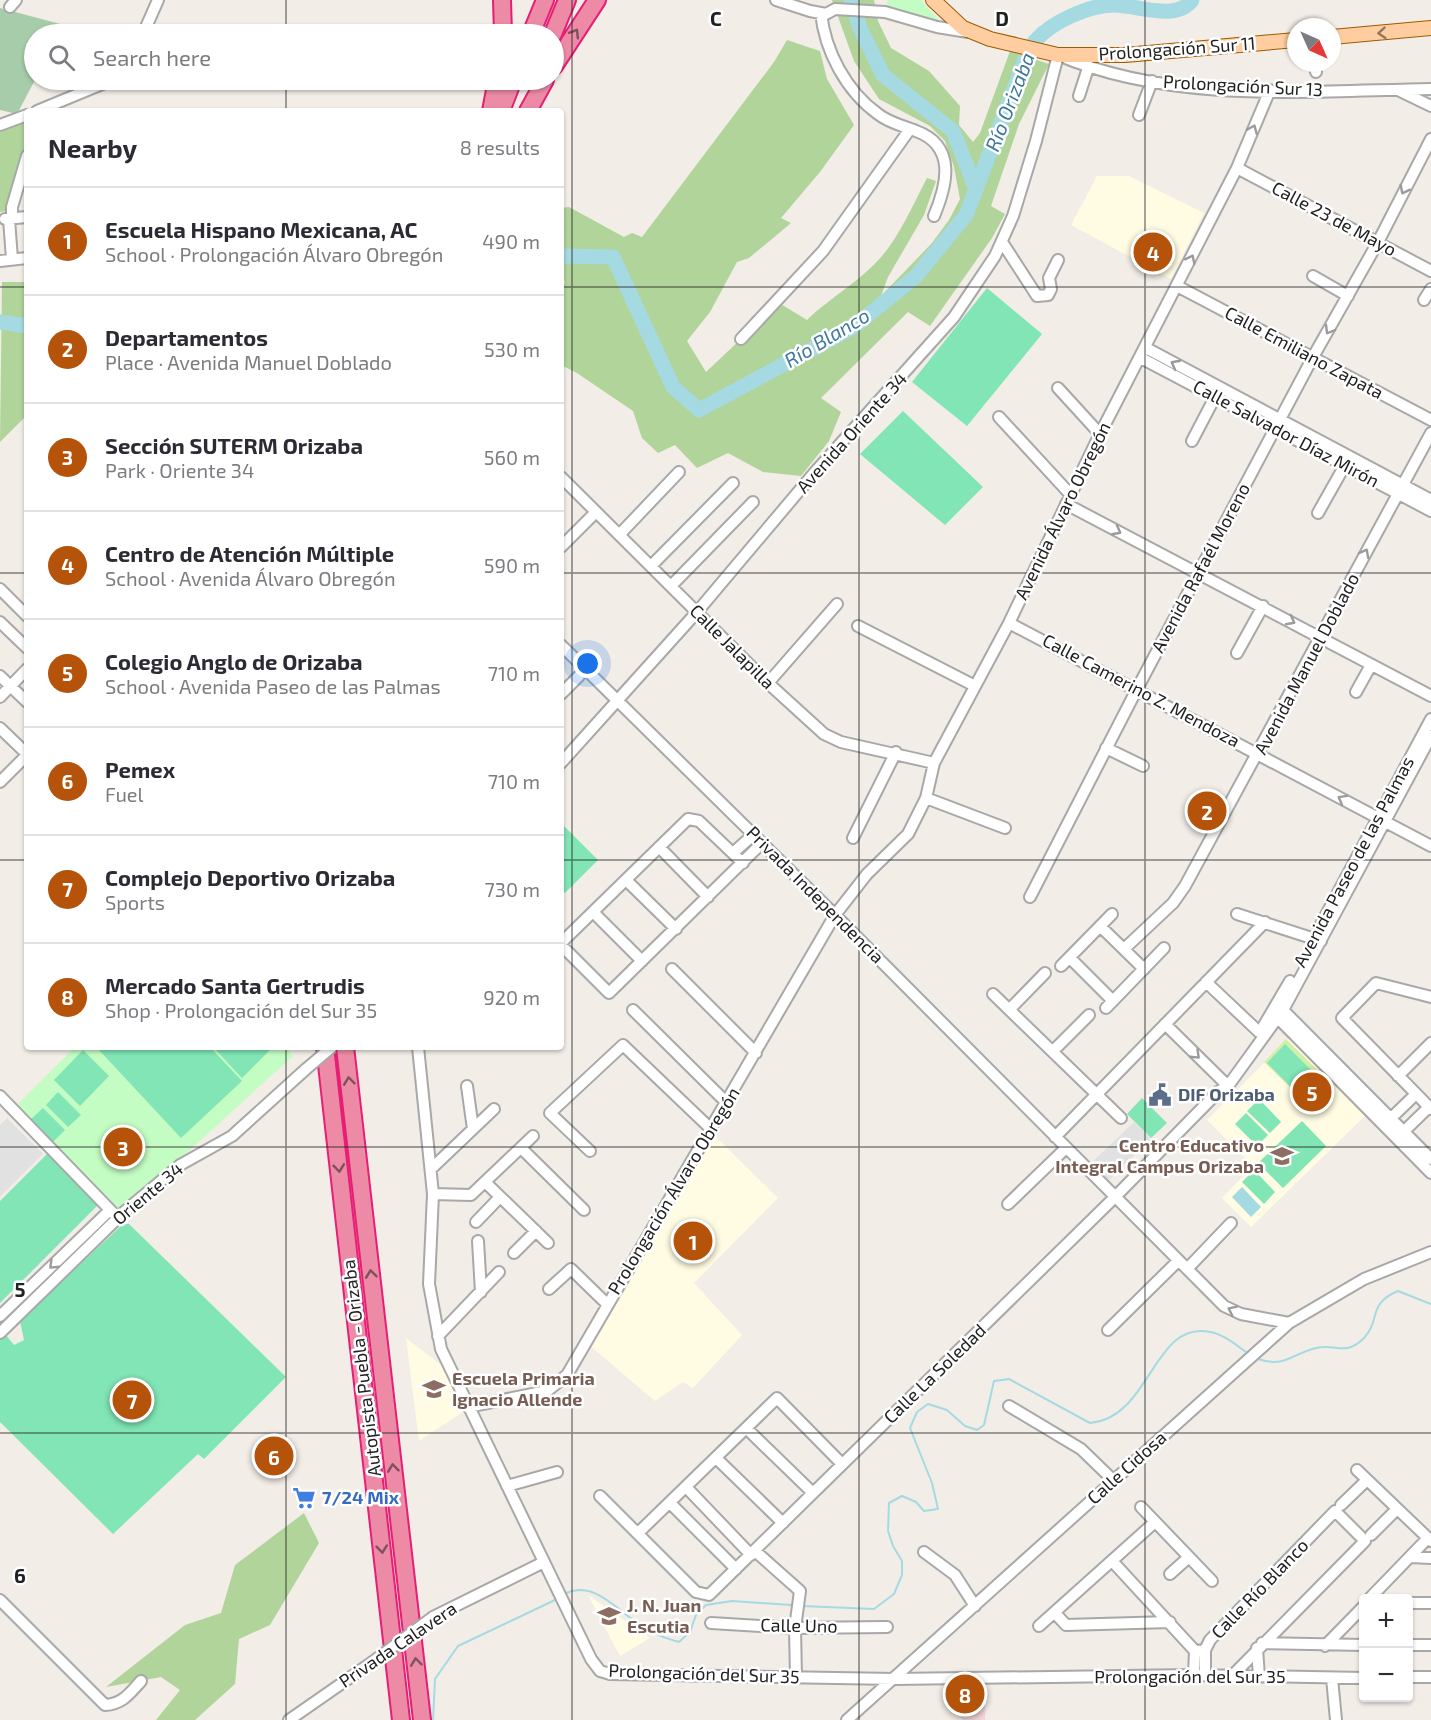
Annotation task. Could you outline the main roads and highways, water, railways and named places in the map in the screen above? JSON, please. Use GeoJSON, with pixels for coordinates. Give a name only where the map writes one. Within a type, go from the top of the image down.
{"type":"FeatureCollection","features":[{"type":"Feature","properties":{"kind":"highway"},"geometry":{"type":"LineString","coordinates":[[502,0],[502,24]]}},
{"type":"Feature","properties":{"kind":"highway"},"geometry":{"type":"LineString","coordinates":[[535,24],[545,0]]}},
{"type":"Feature","properties":{"kind":"highway"},"geometry":{"type":"LineString","coordinates":[[557,24],[567,0]]}},
{"type":"Feature","properties":{"kind":"highway"},"geometry":{"type":"LineString","coordinates":[[564,51],[597,0]]}},
{"type":"Feature","properties":{"kind":"highway"},"geometry":{"type":"LineString","coordinates":[[492,108],[495,90]]}},
{"type":"Feature","properties":{"kind":"highway"},"geometry":{"type":"LineString","coordinates":[[502,108],[509,90]]}},
{"type":"Feature","properties":{"kind":"highway"},"geometry":{"type":"LineString","coordinates":[[524,108],[532,90]]}},
{"type":"Feature","properties":{"kind":"highway"},"geometry":{"type":"LineString","coordinates":[[530,108],[540,90]]}},
{"type":"Feature","properties":{"kind":"highway","name":"Autopista Puebla - Orizaba"},"geometry":{"type":"LineString","coordinates":[[325,1050],[401,1720]]}},
{"type":"Feature","properties":{"kind":"highway","name":"Autopista Puebla - Orizaba"},"geometry":{"type":"LineString","coordinates":[[345,1050],[422,1720]]}},
{"type":"Feature","properties":{"kind":"main road","name":"Prolongación Sur 11"},"geometry":{"type":"LineString","coordinates":[[933,0],[956,24],[974,33],[1057,55],[1125,55],[1287,41]]}},
{"type":"Feature","properties":{"kind":"main road"},"geometry":{"type":"LineString","coordinates":[[1341,36],[1431,28]]}},
{"type":"Feature","properties":{"kind":"water"},"geometry":{"type":"Polygon","coordinates":[[[1242,1187],[1261,1207],[1251,1217],[1232,1197],[1242,1187]]]}},
{"type":"Feature","properties":{"kind":"waterway","name":"Río Blanco"},"geometry":{"type":"LineString","coordinates":[[564,256],[613,257],[673,387],[699,410],[855,326],[916,276],[966,215],[976,189],[953,131],[883,75],[860,28],[851,0]]}},
{"type":"Feature","properties":{"kind":"waterway","name":"Río Orizaba"},"geometry":{"type":"LineString","coordinates":[[976,189],[1027,56],[1032,45],[1043,33],[1061,21],[1094,8],[1114,5],[1166,11],[1185,7],[1192,0]]}},
{"type":"Feature","properties":{"kind":"waterway","name":"Río Blanco"},"geometry":{"type":"LineString","coordinates":[[0,322],[24,326]]}},
{"type":"Feature","properties":{"kind":"waterway"},"geometry":{"type":"LineString","coordinates":[[1258,1359],[1275,1362],[1316,1348],[1351,1347],[1364,1338],[1369,1331],[1382,1301],[1398,1291],[1431,1304]]}},
{"type":"Feature","properties":{"kind":"waterway"},"geometry":{"type":"LineString","coordinates":[[802,1606],[874,1609],[894,1594],[902,1575],[902,1561],[893,1546],[888,1531],[889,1503],[902,1496],[916,1502],[924,1511],[938,1509],[932,1483],[910,1428],[917,1412],[928,1404],[947,1410],[965,1426],[977,1430],[984,1425],[994,1381],[1009,1379],[1090,1423],[1110,1417],[1126,1405],[1140,1389],[1163,1354],[1176,1340],[1191,1332],[1215,1333],[1246,1352]]}},
{"type":"Feature","properties":{"kind":"waterway"},"geometry":{"type":"LineString","coordinates":[[566,1593],[576,1590],[595,1593],[646,1629],[679,1642],[690,1632],[696,1615],[706,1605],[732,1601],[791,1605]]}},
{"type":"Feature","properties":{"kind":"waterway"},"geometry":{"type":"LineString","coordinates":[[433,1720],[435,1679],[458,1646],[555,1600]]}},
{"type":"Feature","properties":{"kind":"place","name":"Centro de Atención Múltiple"},"geometry":{"type":"Point","coordinates":[1153,252]}},
{"type":"Feature","properties":{"kind":"place","name":"Departamentos"},"geometry":{"type":"Point","coordinates":[1207,811]}},
{"type":"Feature","properties":{"kind":"place","name":"Colegio Anglo de Orizaba"},"geometry":{"type":"Point","coordinates":[1312,1092]}},
{"type":"Feature","properties":{"kind":"place","name":"DIF Orizaba"},"geometry":{"type":"Point","coordinates":[1160,1095]}},
{"type":"Feature","properties":{"kind":"place","name":"Sección SUTERM Orizaba"},"geometry":{"type":"Point","coordinates":[123,1147]}},
{"type":"Feature","properties":{"kind":"place","name":"Centro Educativo Integral Campus Orizaba"},"geometry":{"type":"Point","coordinates":[1282,1156]}},
{"type":"Feature","properties":{"kind":"place","name":"Escuela Hispano Mexicana, AC"},"geometry":{"type":"Point","coordinates":[693,1241]}},
{"type":"Feature","properties":{"kind":"place","name":"Escuela Primaria Ignacio Allende"},"geometry":{"type":"Point","coordinates":[434,1389]}},
{"type":"Feature","properties":{"kind":"place","name":"Complejo Deportivo Orizaba"},"geometry":{"type":"Point","coordinates":[132,1400]}},
{"type":"Feature","properties":{"kind":"place","name":"Pemex"},"geometry":{"type":"Point","coordinates":[274,1456]}},
{"type":"Feature","properties":{"kind":"place","name":"7/24 Mix"},"geometry":{"type":"Point","coordinates":[304,1498]}},
{"type":"Feature","properties":{"kind":"place","name":"J. N. Juan Escutia"},"geometry":{"type":"Point","coordinates":[609,1616]}},
{"type":"Feature","properties":{"kind":"place","name":"Mercado Santa Gertrudis"},"geometry":{"type":"Point","coordinates":[965,1694]}}]}
